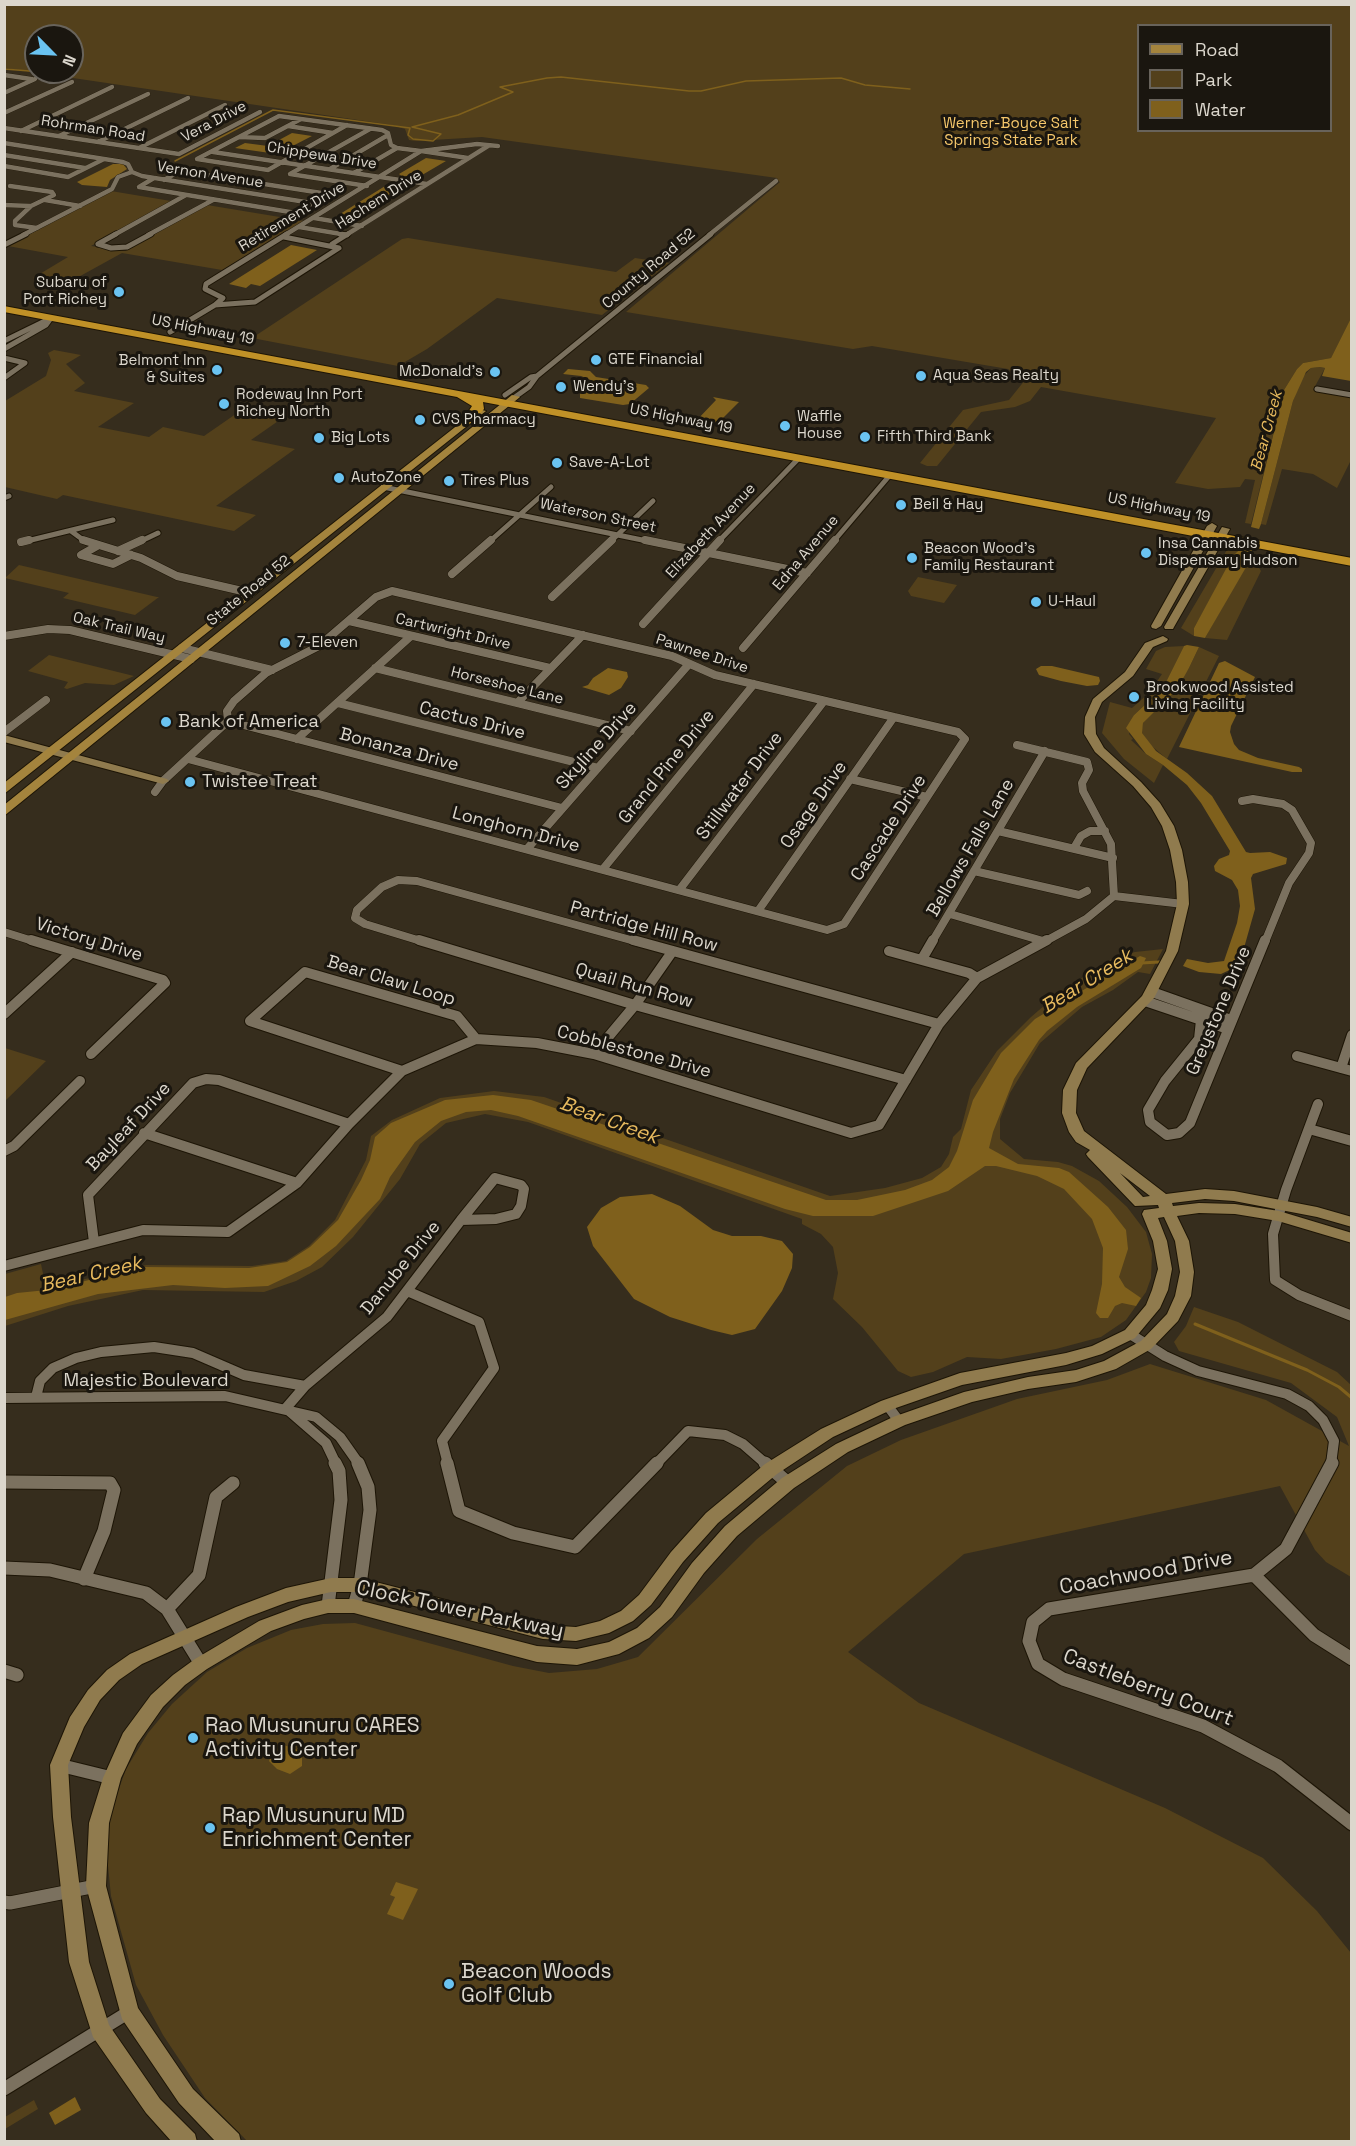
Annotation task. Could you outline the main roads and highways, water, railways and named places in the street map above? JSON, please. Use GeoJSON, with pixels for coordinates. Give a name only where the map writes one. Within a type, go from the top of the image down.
{"type":"FeatureCollection","features":[{"type":"Feature","properties":{"kind":"highway","name":"US Highway 19"},"geometry":{"type":"LineString","coordinates":[[4,306],[41,309],[145,332],[170,333],[452,393],[506,399],[721,435],[1046,496],[1352,562]]}},
{"type":"Feature","properties":{"kind":"highway","name":"US Highway 19"},"geometry":{"type":"LineString","coordinates":[[4,306],[51,318],[145,332],[312,363],[332,363],[646,429],[890,475],[1352,553]]}},
{"type":"Feature","properties":{"kind":"highway"},"geometry":{"type":"LineString","coordinates":[[452,393],[478,404],[478,409],[469,420]]}},
{"type":"Feature","properties":{"kind":"highway"},"geometry":{"type":"LineString","coordinates":[[646,429],[663,429],[704,436],[721,435]]}},
{"type":"Feature","properties":{"kind":"highway"},"geometry":{"type":"LineString","coordinates":[[707,441],[724,440],[818,453]]}},
{"type":"Feature","properties":{"kind":"highway"},"geometry":{"type":"LineString","coordinates":[[890,475],[906,474],[1021,495],[1046,496]]}},
{"type":"Feature","properties":{"kind":"main road","name":"State Road 52"},"geometry":{"type":"LineString","coordinates":[[4,790],[383,486],[469,420],[506,399]]}},
{"type":"Feature","properties":{"kind":"main road","name":"State Road 52"},"geometry":{"type":"LineString","coordinates":[[4,812],[400,490],[506,399]]}},
{"type":"Feature","properties":{"kind":"main road"},"geometry":{"type":"LineString","coordinates":[[413,479],[416,472],[440,448],[437,444]]}},
{"type":"Feature","properties":{"kind":"water"},"geometry":{"type":"Polygon","coordinates":[[[292,133],[312,136],[277,154],[235,148],[245,143],[268,146],[292,133]]]}},
{"type":"Feature","properties":{"kind":"water"},"geometry":{"type":"Polygon","coordinates":[[[426,158],[446,161],[417,178],[404,178],[399,174],[426,158]]]}},
{"type":"Feature","properties":{"kind":"water"},"geometry":{"type":"Polygon","coordinates":[[[113,164],[123,164],[127,169],[110,180],[107,187],[82,185],[77,182],[113,164]]]}},
{"type":"Feature","properties":{"kind":"water"},"geometry":{"type":"Polygon","coordinates":[[[399,182],[406,186],[356,217],[340,214],[390,183],[399,182]]]}},
{"type":"Feature","properties":{"kind":"water"},"geometry":{"type":"Polygon","coordinates":[[[291,245],[317,250],[260,286],[251,284],[246,288],[229,284],[291,245]]]}},
{"type":"Feature","properties":{"kind":"water"},"geometry":{"type":"Polygon","coordinates":[[[1351,318],[1351,381],[1322,376],[1325,368],[1320,367],[1311,368],[1306,372],[1293,401],[1261,524],[1259,529],[1251,527],[1284,390],[1303,363],[1331,358],[1351,318]]]}},
{"type":"Feature","properties":{"kind":"water"},"geometry":{"type":"Polygon","coordinates":[[[568,369],[590,371],[596,377],[646,385],[649,388],[630,404],[623,405],[580,398],[580,394],[593,381],[581,376],[563,374],[568,369]]]}},
{"type":"Feature","properties":{"kind":"water"},"geometry":{"type":"Polygon","coordinates":[[[713,397],[739,402],[718,423],[696,421],[716,400],[713,397]]]}},
{"type":"Feature","properties":{"kind":"water"},"geometry":{"type":"Polygon","coordinates":[[[1241,548],[1252,550],[1252,557],[1205,638],[1194,636],[1194,628],[1233,556],[1241,548]]]}},
{"type":"Feature","properties":{"kind":"water"},"geometry":{"type":"Polygon","coordinates":[[[1184,646],[1199,647],[1189,668],[1177,689],[1143,723],[1142,733],[1156,751],[1187,773],[1212,796],[1246,852],[1270,852],[1287,858],[1286,864],[1253,874],[1251,878],[1255,909],[1244,948],[1236,967],[1221,974],[1199,972],[1183,966],[1187,959],[1208,963],[1224,961],[1237,923],[1240,906],[1238,890],[1232,880],[1215,871],[1214,866],[1219,859],[1229,855],[1230,851],[1201,803],[1187,785],[1146,754],[1126,728],[1134,715],[1163,688],[1184,646]]]}},
{"type":"Feature","properties":{"kind":"water"},"geometry":{"type":"Polygon","coordinates":[[[1225,661],[1255,677],[1231,726],[1230,732],[1234,744],[1239,750],[1258,758],[1299,767],[1302,772],[1292,772],[1179,747],[1219,663],[1225,661]]]}},
{"type":"Feature","properties":{"kind":"water"},"geometry":{"type":"Polygon","coordinates":[[[1041,666],[1052,666],[1099,677],[1100,681],[1098,685],[1087,686],[1061,681],[1039,675],[1036,669],[1041,666]]]}},
{"type":"Feature","properties":{"kind":"water"},"geometry":{"type":"Polygon","coordinates":[[[608,668],[627,672],[628,677],[621,688],[609,695],[582,687],[588,685],[593,678],[608,668]]]}},
{"type":"Feature","properties":{"kind":"water"},"geometry":{"type":"Polygon","coordinates":[[[1140,956],[1146,958],[1141,968],[1077,1007],[1039,1040],[1014,1079],[989,1148],[1018,1164],[1059,1168],[1069,1172],[1108,1207],[1126,1230],[1128,1249],[1119,1277],[1125,1287],[1141,1298],[1136,1306],[1122,1303],[1115,1306],[1108,1318],[1100,1318],[1096,1313],[1102,1284],[1103,1248],[1092,1219],[1064,1189],[1037,1176],[996,1166],[985,1166],[948,1191],[873,1216],[813,1216],[785,1209],[518,1116],[491,1110],[466,1112],[441,1121],[415,1142],[390,1177],[380,1199],[336,1246],[310,1266],[268,1286],[225,1288],[173,1285],[98,1294],[5,1320],[5,1297],[17,1293],[47,1290],[144,1267],[249,1268],[287,1262],[310,1247],[338,1220],[370,1160],[375,1137],[391,1123],[445,1100],[493,1095],[531,1100],[826,1200],[857,1200],[905,1190],[932,1180],[949,1167],[957,1151],[973,1100],[1001,1053],[1035,1019],[1140,956]]]}},
{"type":"Feature","properties":{"kind":"water"},"geometry":{"type":"Polygon","coordinates":[[[652,1194],[680,1206],[713,1230],[732,1236],[761,1236],[782,1241],[793,1254],[792,1268],[782,1291],[755,1329],[732,1335],[711,1330],[670,1317],[634,1299],[593,1246],[587,1227],[601,1208],[620,1197],[652,1194]]]}},
{"type":"Feature","properties":{"kind":"water"},"geometry":{"type":"Polygon","coordinates":[[[284,1745],[298,1750],[302,1758],[302,1766],[290,1774],[277,1769],[269,1761],[273,1751],[284,1745]]]}},
{"type":"Feature","properties":{"kind":"water"},"geometry":{"type":"Polygon","coordinates":[[[396,1882],[418,1889],[403,1920],[387,1914],[395,1897],[390,1895],[396,1882]]]}},
{"type":"Feature","properties":{"kind":"water"},"geometry":{"type":"Polygon","coordinates":[[[75,2097],[81,2110],[55,2125],[49,2113],[75,2097]]]}},
{"type":"Feature","properties":{"kind":"waterway"},"geometry":{"type":"LineString","coordinates":[[4,69],[24,71]]}},
{"type":"Feature","properties":{"kind":"waterway"},"geometry":{"type":"LineString","coordinates":[[175,161],[273,110],[410,128],[408,135],[413,139],[433,141],[441,134],[412,127],[458,115],[513,92],[500,87],[547,78],[561,77],[689,91],[701,91],[746,81],[841,78],[865,85],[910,89]]}},
{"type":"Feature","properties":{"kind":"waterway","name":"Bear Creek"},"geometry":{"type":"LineString","coordinates":[[1141,963],[1159,962]]}},
{"type":"Feature","properties":{"kind":"waterway"},"geometry":{"type":"LineString","coordinates":[[1195,1324],[1307,1370],[1339,1387],[1352,1398]]}},
{"type":"Feature","properties":{"kind":"place","name":"Subaru of Port Richey"},"geometry":{"type":"Point","coordinates":[119,292]}},
{"type":"Feature","properties":{"kind":"place","name":"GTE Financial"},"geometry":{"type":"Point","coordinates":[596,360]}},
{"type":"Feature","properties":{"kind":"place","name":"Belmont Inn & Suites"},"geometry":{"type":"Point","coordinates":[217,370]}},
{"type":"Feature","properties":{"kind":"place","name":"McDonald's"},"geometry":{"type":"Point","coordinates":[495,372]}},
{"type":"Feature","properties":{"kind":"place","name":"Aqua Seas Realty"},"geometry":{"type":"Point","coordinates":[921,376]}},
{"type":"Feature","properties":{"kind":"place","name":"Wendy's"},"geometry":{"type":"Point","coordinates":[561,387]}},
{"type":"Feature","properties":{"kind":"place","name":"Rodeway Inn Port Richey North"},"geometry":{"type":"Point","coordinates":[224,404]}},
{"type":"Feature","properties":{"kind":"place","name":"CVS Pharmacy"},"geometry":{"type":"Point","coordinates":[420,420]}},
{"type":"Feature","properties":{"kind":"place","name":"Waffle House"},"geometry":{"type":"Point","coordinates":[785,426]}},
{"type":"Feature","properties":{"kind":"place","name":"Fifth Third Bank"},"geometry":{"type":"Point","coordinates":[865,437]}},
{"type":"Feature","properties":{"kind":"place","name":"Big Lots"},"geometry":{"type":"Point","coordinates":[319,438]}},
{"type":"Feature","properties":{"kind":"place","name":"Save-A-Lot"},"geometry":{"type":"Point","coordinates":[557,463]}},
{"type":"Feature","properties":{"kind":"place","name":"AutoZone"},"geometry":{"type":"Point","coordinates":[339,478]}},
{"type":"Feature","properties":{"kind":"place","name":"Tires Plus"},"geometry":{"type":"Point","coordinates":[449,481]}},
{"type":"Feature","properties":{"kind":"place","name":"Beil & Hay"},"geometry":{"type":"Point","coordinates":[901,505]}},
{"type":"Feature","properties":{"kind":"place","name":"Insa Cannabis Dispensary Hudson"},"geometry":{"type":"Point","coordinates":[1146,553]}},
{"type":"Feature","properties":{"kind":"place","name":"Beacon Wood's Family Restaurant"},"geometry":{"type":"Point","coordinates":[912,558]}},
{"type":"Feature","properties":{"kind":"place","name":"U-Haul"},"geometry":{"type":"Point","coordinates":[1036,602]}},
{"type":"Feature","properties":{"kind":"place","name":"7-Eleven"},"geometry":{"type":"Point","coordinates":[285,643]}},
{"type":"Feature","properties":{"kind":"place","name":"Brookwood Assisted Living Facility"},"geometry":{"type":"Point","coordinates":[1134,697]}},
{"type":"Feature","properties":{"kind":"place","name":"Bank of America"},"geometry":{"type":"Point","coordinates":[166,722]}},
{"type":"Feature","properties":{"kind":"place","name":"Twistee Treat"},"geometry":{"type":"Point","coordinates":[190,782]}},
{"type":"Feature","properties":{"kind":"place","name":"Rao Musunuru CARES Activity Center"},"geometry":{"type":"Point","coordinates":[193,1738]}},
{"type":"Feature","properties":{"kind":"place","name":"Rap Musunuru MD Enrichment Center"},"geometry":{"type":"Point","coordinates":[210,1828]}},
{"type":"Feature","properties":{"kind":"place","name":"Beacon Woods Golf Club"},"geometry":{"type":"Point","coordinates":[449,1984]}},
{"type":"Feature","properties":{"kind":"park label","name":"Werner-Boyce Salt Springs State Park"},"geometry":{"type":"Point","coordinates":[1011,132]}}]}
